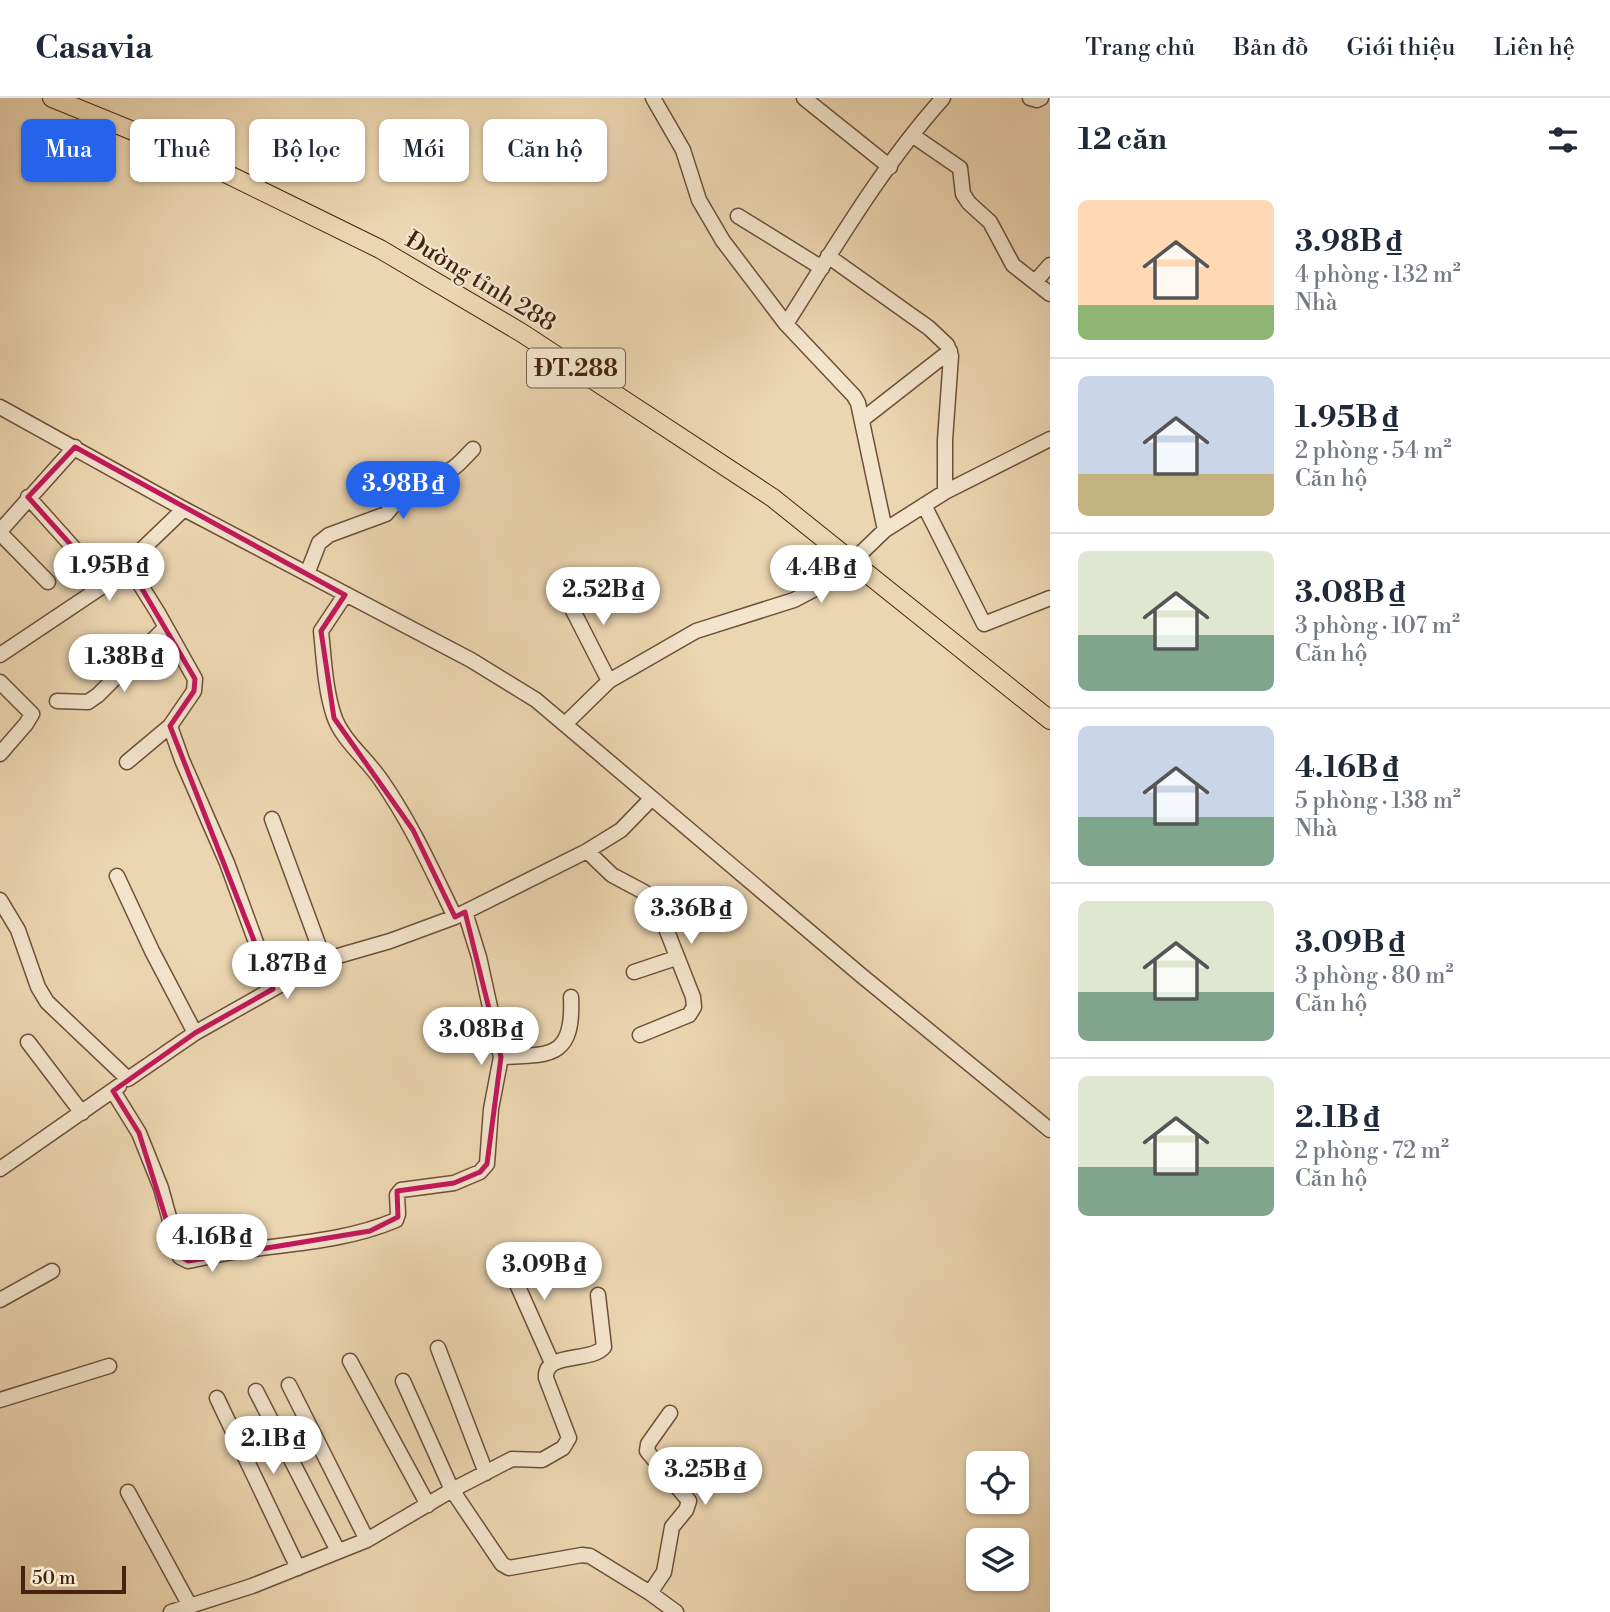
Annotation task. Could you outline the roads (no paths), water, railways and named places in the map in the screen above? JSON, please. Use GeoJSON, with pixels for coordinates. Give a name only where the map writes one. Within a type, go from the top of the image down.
{"type":"FeatureCollection","features":[{"type":"Feature","properties":{"kind":"main road","name":"Đường tỉnh 288"},"geometry":{"type":"LineString","coordinates":[[52,98],[170,146],[380,249],[522,333],[773,498],[1050,720]]}},
{"type":"Feature","properties":{"kind":"street"},"geometry":{"type":"LineString","coordinates":[[653,98],[683,150],[699,200],[723,241],[786,324],[854,396],[863,419],[885,530]]}},
{"type":"Feature","properties":{"kind":"street"},"geometry":{"type":"LineString","coordinates":[[804,98],[890,167]]}},
{"type":"Feature","properties":{"kind":"street"},"geometry":{"type":"LineString","coordinates":[[786,324],[912,135],[943,98]]}},
{"type":"Feature","properties":{"kind":"street"},"geometry":{"type":"LineString","coordinates":[[1030,98],[1041,98]]}},
{"type":"Feature","properties":{"kind":"street"},"geometry":{"type":"LineString","coordinates":[[912,135],[960,168],[963,194],[969,203],[990,222],[1013,265],[1050,295]]}},
{"type":"Feature","properties":{"kind":"street"},"geometry":{"type":"LineString","coordinates":[[738,216],[825,262],[929,328],[947,345],[950,351],[945,492]]}},
{"type":"Feature","properties":{"kind":"street"},"geometry":{"type":"LineString","coordinates":[[1035,282],[1050,265]]}},
{"type":"Feature","properties":{"kind":"street"},"geometry":{"type":"LineString","coordinates":[[863,419],[950,351]]}},
{"type":"Feature","properties":{"kind":"street"},"geometry":{"type":"LineString","coordinates":[[0,407],[184,509],[471,660],[536,700],[862,976],[1050,1130]]}},
{"type":"Feature","properties":{"kind":"street"},"geometry":{"type":"LineString","coordinates":[[565,724],[609,681],[696,631],[794,600],[834,579],[885,530],[945,492],[1050,439]]}},
{"type":"Feature","properties":{"kind":"street"},"geometry":{"type":"LineString","coordinates":[[48,582],[0,532],[28,497],[75,447]]}},
{"type":"Feature","properties":{"kind":"street"},"geometry":{"type":"LineString","coordinates":[[307,574],[319,543],[329,535],[386,514],[418,476],[424,472],[444,473],[454,468],[473,449]]}},
{"type":"Feature","properties":{"kind":"street"},"geometry":{"type":"LineString","coordinates":[[28,497],[106,584]]}},
{"type":"Feature","properties":{"kind":"street"},"geometry":{"type":"LineString","coordinates":[[924,505],[984,624],[1050,598]]}},
{"type":"Feature","properties":{"kind":"street"},"geometry":{"type":"LineString","coordinates":[[0,655],[106,584],[184,509]]}},
{"type":"Feature","properties":{"kind":"street"},"geometry":{"type":"LineString","coordinates":[[127,762],[170,726],[194,691],[195,680],[128,565]]}},
{"type":"Feature","properties":{"kind":"street"},"geometry":{"type":"LineString","coordinates":[[564,591],[609,681]]}},
{"type":"Feature","properties":{"kind":"street"},"geometry":{"type":"LineString","coordinates":[[113,1091],[139,1133],[161,1188],[177,1254],[188,1261],[370,1231],[396,1220],[397,1195],[401,1190],[454,1183],[480,1172],[487,1164],[491,1109],[500,1057],[479,957],[460,915],[413,830],[381,779],[334,718],[321,631],[345,594]]}},
{"type":"Feature","properties":{"kind":"street"},"geometry":{"type":"LineString","coordinates":[[57,701],[88,702],[166,627]]}},
{"type":"Feature","properties":{"kind":"street"},"geometry":{"type":"LineString","coordinates":[[0,682],[32,714],[0,754]]}},
{"type":"Feature","properties":{"kind":"street"},"geometry":{"type":"LineString","coordinates":[[170,726],[227,863],[273,989]]}},
{"type":"Feature","properties":{"kind":"street"},"geometry":{"type":"LineString","coordinates":[[0,1169],[195,1033],[324,960],[390,941],[460,915],[587,851],[621,830],[652,798]]}},
{"type":"Feature","properties":{"kind":"street"},"geometry":{"type":"LineString","coordinates":[[272,819],[324,960]]}},
{"type":"Feature","properties":{"kind":"street"},"geometry":{"type":"LineString","coordinates":[[587,851],[612,875],[643,892],[665,926],[693,997],[694,1007],[689,1015],[640,1035]]}},
{"type":"Feature","properties":{"kind":"street"},"geometry":{"type":"LineString","coordinates":[[117,876],[195,1033]]}},
{"type":"Feature","properties":{"kind":"street"},"geometry":{"type":"LineString","coordinates":[[0,901],[18,930],[38,987],[47,1002],[128,1079]]}},
{"type":"Feature","properties":{"kind":"street"},"geometry":{"type":"LineString","coordinates":[[634,972],[676,958]]}},
{"type":"Feature","properties":{"kind":"street"},"geometry":{"type":"LineString","coordinates":[[500,1057],[549,1053],[563,1046],[568,1035],[571,997]]}},
{"type":"Feature","properties":{"kind":"street"},"geometry":{"type":"LineString","coordinates":[[28,1042],[82,1113]]}},
{"type":"Feature","properties":{"kind":"street"},"geometry":{"type":"LineString","coordinates":[[504,1255],[552,1363]]}},
{"type":"Feature","properties":{"kind":"street"},"geometry":{"type":"LineString","coordinates":[[0,1300],[52,1271]]}},
{"type":"Feature","properties":{"kind":"street"},"geometry":{"type":"LineString","coordinates":[[171,1612],[298,1568],[367,1540],[452,1490],[517,1458],[542,1460],[554,1455],[567,1442],[568,1434],[546,1378],[546,1370],[552,1363],[595,1354],[604,1347],[598,1295]]}},
{"type":"Feature","properties":{"kind":"street"},"geometry":{"type":"LineString","coordinates":[[438,1348],[486,1473]]}},
{"type":"Feature","properties":{"kind":"street"},"geometry":{"type":"LineString","coordinates":[[350,1361],[428,1505]]}},
{"type":"Feature","properties":{"kind":"street"},"geometry":{"type":"LineString","coordinates":[[0,1400],[109,1366]]}},
{"type":"Feature","properties":{"kind":"street"},"geometry":{"type":"LineString","coordinates":[[403,1381],[452,1490],[502,1564],[509,1568],[575,1555],[590,1556],[676,1612]]}},
{"type":"Feature","properties":{"kind":"street"},"geometry":{"type":"LineString","coordinates":[[289,1385],[367,1540]]}},
{"type":"Feature","properties":{"kind":"street"},"geometry":{"type":"LineString","coordinates":[[256,1391],[338,1551]]}},
{"type":"Feature","properties":{"kind":"street"},"geometry":{"type":"LineString","coordinates":[[217,1398],[298,1568]]}},
{"type":"Feature","properties":{"kind":"street"},"geometry":{"type":"LineString","coordinates":[[650,1593],[664,1572],[672,1527],[686,1510],[689,1501],[646,1451],[670,1413]]}},
{"type":"Feature","properties":{"kind":"street"},"geometry":{"type":"LineString","coordinates":[[128,1492],[190,1606]]}}]}
